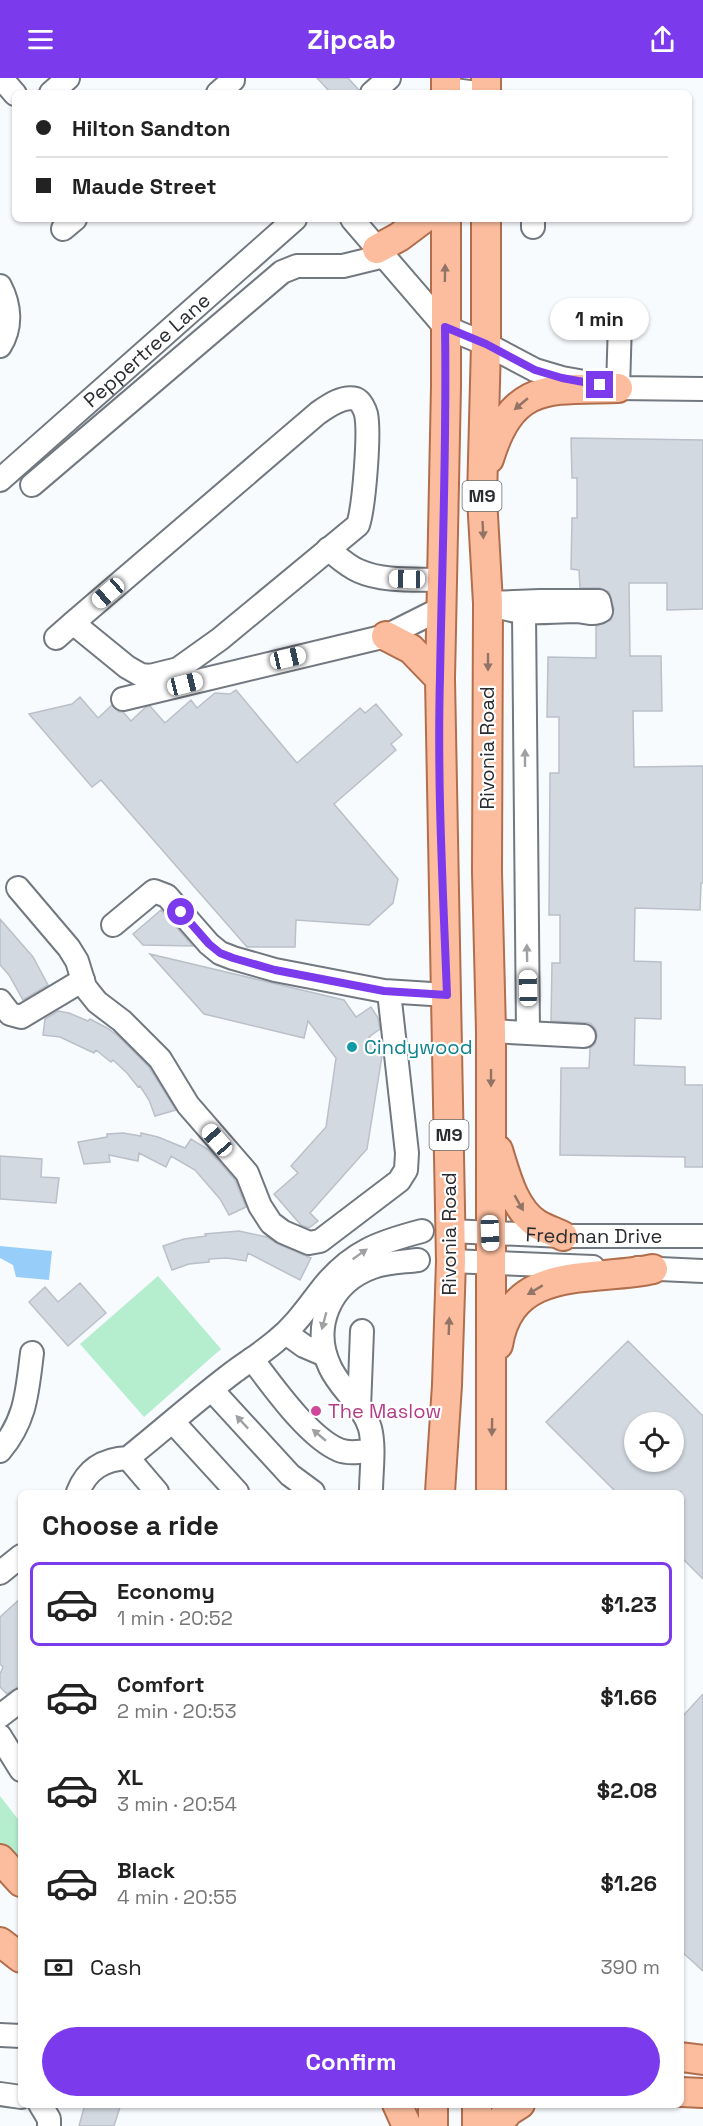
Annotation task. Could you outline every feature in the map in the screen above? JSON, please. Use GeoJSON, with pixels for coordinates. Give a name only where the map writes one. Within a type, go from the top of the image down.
{"type":"FeatureCollection","features":[{"type":"Feature","properties":{"kind":"main road"},"geometry":{"type":"LineString","coordinates":[[381,253],[419,222]]}},
{"type":"Feature","properties":{"kind":"main road","name":"Rivonia Road"},"geometry":{"type":"LineString","coordinates":[[440,1490],[447,1385],[451,1261],[436,1231],[447,995],[442,851],[440,679],[446,386],[446,222]]}},
{"type":"Feature","properties":{"kind":"main road","name":"Rivonia Road"},"geometry":{"type":"LineString","coordinates":[[486,222],[482,498],[488,603],[487,850],[491,1031],[491,1490]]}},
{"type":"Feature","properties":{"kind":"main road"},"geometry":{"type":"LineString","coordinates":[[482,498],[489,458],[497,436],[509,416],[521,403],[530,396],[550,390],[618,388]]}},
{"type":"Feature","properties":{"kind":"main road"},"geometry":{"type":"LineString","coordinates":[[386,636],[411,649],[440,679]]}},
{"type":"Feature","properties":{"kind":"main road"},"geometry":{"type":"LineString","coordinates":[[442,851],[487,850]]}},
{"type":"Feature","properties":{"kind":"main road"},"geometry":{"type":"LineString","coordinates":[[490,1129],[505,1173],[521,1209],[537,1224],[563,1236]]}},
{"type":"Feature","properties":{"kind":"main road"},"geometry":{"type":"LineString","coordinates":[[492,1378],[499,1339],[508,1314],[521,1299],[537,1287],[570,1278],[632,1274],[653,1269]]}},
{"type":"Feature","properties":{"kind":"main road"},"geometry":{"type":"LineString","coordinates":[[0,1858],[18,1878]]}},
{"type":"Feature","properties":{"kind":"main road"},"geometry":{"type":"LineString","coordinates":[[0,1941],[18,1956]]}},
{"type":"Feature","properties":{"kind":"main road"},"geometry":{"type":"LineString","coordinates":[[684,2057],[703,2060]]}},
{"type":"Feature","properties":{"kind":"main road"},"geometry":{"type":"LineString","coordinates":[[684,2093],[703,2094]]}},
{"type":"Feature","properties":{"kind":"main road"},"geometry":{"type":"LineString","coordinates":[[399,2108],[407,2126]]}},
{"type":"Feature","properties":{"kind":"main road"},"geometry":{"type":"LineString","coordinates":[[433,2108],[433,2126]]}},
{"type":"Feature","properties":{"kind":"main road"},"geometry":{"type":"LineString","coordinates":[[477,2108],[477,2126]]}},
{"type":"Feature","properties":{"kind":"main road"},"geometry":{"type":"LineString","coordinates":[[496,2126],[514,2108]]}},
{"type":"Feature","properties":{"kind":"street"},"geometry":{"type":"LineString","coordinates":[[2,78],[12,90]]}},
{"type":"Feature","properties":{"kind":"street"},"geometry":{"type":"LineString","coordinates":[[54,90],[68,78]]}},
{"type":"Feature","properties":{"kind":"street"},"geometry":{"type":"LineString","coordinates":[[375,90],[389,78]]}},
{"type":"Feature","properties":{"kind":"street"},"geometry":{"type":"LineString","coordinates":[[446,87],[462,90]]}},
{"type":"Feature","properties":{"kind":"street","name":"Peppertree Lane"},"geometry":{"type":"LineString","coordinates":[[0,480],[292,222]]}},
{"type":"Feature","properties":{"kind":"street"},"geometry":{"type":"LineString","coordinates":[[355,222],[445,327],[486,344],[518,362],[548,374],[618,388],[703,389]]}},
{"type":"Feature","properties":{"kind":"street"},"geometry":{"type":"LineString","coordinates":[[32,485],[282,272],[297,266],[343,266],[381,253]]}},
{"type":"Feature","properties":{"kind":"street"},"geometry":{"type":"LineString","coordinates":[[0,286],[7,302],[8,315],[8,329],[0,346]]}},
{"type":"Feature","properties":{"kind":"street"},"geometry":{"type":"LineString","coordinates":[[618,388],[620,322]]}},
{"type":"Feature","properties":{"kind":"street"},"geometry":{"type":"LineString","coordinates":[[56,638],[318,412],[341,400],[356,399],[364,409],[367,439],[362,510],[358,525],[220,639],[177,669],[150,676],[135,672],[74,623]]}},
{"type":"Feature","properties":{"kind":"street"},"geometry":{"type":"LineString","coordinates":[[328,549],[348,565],[369,574],[389,579],[443,580]]}},
{"type":"Feature","properties":{"kind":"street"},"geometry":{"type":"LineString","coordinates":[[599,601],[601,611],[597,614],[579,611],[524,613],[505,610],[488,603],[599,601]]}},
{"type":"Feature","properties":{"kind":"street"},"geometry":{"type":"LineString","coordinates":[[123,699],[386,636],[442,608]]}},
{"type":"Feature","properties":{"kind":"street"},"geometry":{"type":"LineString","coordinates":[[524,613],[528,1032]]}},
{"type":"Feature","properties":{"kind":"street"},"geometry":{"type":"LineString","coordinates":[[18,888],[69,948],[85,987],[97,1002],[122,1020],[160,1059],[188,1105],[247,1173],[260,1206],[271,1222],[283,1232],[309,1243],[320,1241],[399,1180],[406,1170],[407,1153],[390,992]]}},
{"type":"Feature","properties":{"kind":"street"},"geometry":{"type":"LineString","coordinates":[[113,925],[154,891],[167,896],[209,944],[226,956],[275,970],[390,992],[447,995]]}},
{"type":"Feature","properties":{"kind":"street"},"geometry":{"type":"LineString","coordinates":[[0,1001],[10,1014],[21,1017],[82,980]]}},
{"type":"Feature","properties":{"kind":"street"},"geometry":{"type":"LineString","coordinates":[[491,1031],[584,1036]]}},
{"type":"Feature","properties":{"kind":"street","name":"Fredman Drive"},"geometry":{"type":"LineString","coordinates":[[128,1458],[286,1333],[333,1275],[367,1249],[384,1241],[436,1231],[563,1236],[703,1236]]}},
{"type":"Feature","properties":{"kind":"street"},"geometry":{"type":"LineString","coordinates":[[371,1490],[370,1430],[359,1408],[334,1375],[325,1356],[321,1334],[323,1324],[330,1304],[346,1283],[374,1267],[418,1260]]}},
{"type":"Feature","properties":{"kind":"street","name":"Fredman Drive"},"geometry":{"type":"LineString","coordinates":[[451,1261],[703,1271]]}},
{"type":"Feature","properties":{"kind":"street"},"geometry":{"type":"LineString","coordinates":[[359,1408],[362,1331]]}},
{"type":"Feature","properties":{"kind":"street"},"geometry":{"type":"LineString","coordinates":[[286,1333],[304,1346],[325,1356]]}},
{"type":"Feature","properties":{"kind":"street"},"geometry":{"type":"LineString","coordinates":[[0,1451],[21,1419],[27,1400],[32,1353]]}},
{"type":"Feature","properties":{"kind":"street"},"geometry":{"type":"LineString","coordinates":[[252,1359],[297,1415],[319,1435],[339,1450],[348,1452],[372,1450]]}},
{"type":"Feature","properties":{"kind":"street"},"geometry":{"type":"LineString","coordinates":[[212,1390],[290,1475],[310,1490]]}},
{"type":"Feature","properties":{"kind":"street"},"geometry":{"type":"LineString","coordinates":[[173,1422],[235,1490]]}},
{"type":"Feature","properties":{"kind":"street"},"geometry":{"type":"LineString","coordinates":[[79,1490],[81,1484],[97,1466],[116,1458],[128,1458],[155,1490]]}},
{"type":"Feature","properties":{"kind":"street"},"geometry":{"type":"LineString","coordinates":[[0,1573],[18,1558]]}},
{"type":"Feature","properties":{"kind":"street"},"geometry":{"type":"LineString","coordinates":[[0,1716],[18,1702]]}},
{"type":"Feature","properties":{"kind":"street"},"geometry":{"type":"LineString","coordinates":[[0,1736],[18,1765]]}},
{"type":"Feature","properties":{"kind":"street"},"geometry":{"type":"LineString","coordinates":[[0,2035],[18,2036]]}},
{"type":"Feature","properties":{"kind":"street"},"geometry":{"type":"LineString","coordinates":[[0,2094],[18,2097]]}},
{"type":"Feature","properties":{"kind":"street"},"geometry":{"type":"LineString","coordinates":[[42,2108],[49,2119],[49,2126]]}},
{"type":"Feature","properties":{"kind":"green space"},"geometry":{"type":"Polygon","coordinates":[[[158,1276],[221,1349],[144,1417],[80,1344],[158,1276]]]}},
{"type":"Feature","properties":{"kind":"green space"},"geometry":{"type":"Polygon","coordinates":[[[0,1796],[18,1819],[18,1877],[0,1857],[0,1796]]]}},
{"type":"Feature","properties":{"kind":"water"},"geometry":{"type":"Polygon","coordinates":[[[0,1246],[52,1251],[49,1280],[16,1277],[13,1265],[0,1258],[0,1246]]]}},
{"type":"Feature","properties":{"kind":"building"},"geometry":{"type":"Polygon","coordinates":[[[317,78],[348,78],[359,90],[328,90],[317,78]]]}},
{"type":"Feature","properties":{"kind":"building"},"geometry":{"type":"Polygon","coordinates":[[[571,438],[703,440],[703,609],[667,610],[667,583],[629,583],[630,656],[661,656],[662,711],[633,711],[634,767],[703,766],[703,883],[701,883],[700,910],[635,908],[634,961],[661,962],[661,1019],[635,1018],[634,1065],[685,1067],[685,1085],[703,1085],[703,1167],[685,1167],[685,1157],[560,1155],[561,1068],[589,1068],[590,1048],[595,1044],[597,1036],[596,1029],[590,1023],[551,1021],[552,963],[560,963],[560,915],[549,915],[550,773],[559,773],[559,717],[547,717],[548,657],[596,658],[596,626],[611,620],[614,609],[609,592],[600,588],[580,588],[579,570],[571,569],[572,518],[577,518],[577,478],[572,478],[571,438]]]}},
{"type":"Feature","properties":{"kind":"building"},"geometry":{"type":"Polygon","coordinates":[[[236,690],[297,763],[360,708],[365,713],[376,704],[402,735],[391,744],[396,750],[334,804],[398,879],[393,903],[369,925],[296,920],[295,947],[247,947],[101,780],[92,787],[29,714],[72,704],[80,697],[98,718],[112,705],[131,721],[150,706],[165,723],[191,700],[197,708],[215,693],[230,694],[236,690]]]}},
{"type":"Feature","properties":{"kind":"building"},"geometry":{"type":"Polygon","coordinates":[[[161,910],[193,946],[143,945],[133,934],[161,910]]]}},
{"type":"Feature","properties":{"kind":"building"},"geometry":{"type":"Polygon","coordinates":[[[0,919],[33,957],[48,985],[23,1000],[9,975],[0,965],[0,919]]]}},
{"type":"Feature","properties":{"kind":"building","name":"Cindywood"},"geometry":{"type":"Polygon","coordinates":[[[150,954],[344,1000],[356,1017],[371,1007],[378,1018],[380,1029],[369,1037],[382,1056],[367,1149],[310,1213],[318,1221],[309,1228],[301,1225],[274,1194],[298,1173],[291,1166],[326,1127],[336,1058],[308,1021],[304,1038],[204,1014],[150,954]]]}},
{"type":"Feature","properties":{"kind":"building"},"geometry":{"type":"Polygon","coordinates":[[[58,1011],[88,1021],[90,1019],[117,1035],[149,1067],[176,1110],[155,1116],[140,1086],[138,1087],[113,1060],[111,1062],[96,1050],[94,1053],[60,1037],[43,1035],[45,1019],[58,1011]]]}},
{"type":"Feature","properties":{"kind":"building"},"geometry":{"type":"Polygon","coordinates":[[[123,1133],[141,1136],[141,1133],[158,1137],[185,1148],[191,1139],[209,1150],[235,1180],[246,1207],[229,1215],[220,1199],[195,1170],[171,1156],[166,1167],[139,1153],[138,1161],[109,1155],[110,1162],[84,1164],[78,1142],[107,1137],[107,1134],[123,1133]]]}},
{"type":"Feature","properties":{"kind":"building"},"geometry":{"type":"Polygon","coordinates":[[[0,1156],[42,1159],[41,1177],[59,1178],[56,1203],[0,1199],[0,1156]]]}},
{"type":"Feature","properties":{"kind":"building"},"geometry":{"type":"Polygon","coordinates":[[[239,1231],[267,1237],[311,1258],[300,1280],[248,1253],[246,1261],[227,1258],[209,1259],[209,1262],[189,1264],[172,1270],[163,1246],[184,1239],[206,1236],[205,1234],[239,1231]]]}},
{"type":"Feature","properties":{"kind":"building"},"geometry":{"type":"Polygon","coordinates":[[[80,1283],[106,1313],[68,1346],[29,1302],[45,1287],[58,1302],[80,1283]]]}},
{"type":"Feature","properties":{"kind":"building"},"geometry":{"type":"Polygon","coordinates":[[[628,1341],[703,1416],[703,1579],[684,1560],[684,1490],[614,1490],[546,1422],[628,1341]]]}},
{"type":"Feature","properties":{"kind":"building"},"geometry":{"type":"Polygon","coordinates":[[[18,1601],[18,1687],[7,1694],[0,1687],[0,1674],[3,1667],[0,1664],[0,1617],[18,1601]]]}},
{"type":"Feature","properties":{"kind":"building"},"geometry":{"type":"Polygon","coordinates":[[[703,1694],[703,1971],[684,1954],[684,1715],[703,1694]]]}},
{"type":"Feature","properties":{"kind":"building"},"geometry":{"type":"Polygon","coordinates":[[[84,2108],[120,2108],[114,2126],[79,2126],[84,2108]]]}},
{"type":"Feature","properties":{"kind":"place","name":"Cindywood"},"geometry":{"type":"Point","coordinates":[352,1047]}},
{"type":"Feature","properties":{"kind":"place","name":"The Maslow"},"geometry":{"type":"Point","coordinates":[316,1411]}},
{"type":"Feature","properties":{"kind":"route"},"geometry":{"type":"LineString","coordinates":[[181,912],[209,944],[220,953],[233,958],[275,970],[384,991],[447,995],[442,851],[440,679],[446,386],[445,327],[486,344],[535,370],[600,385]]}}]}
